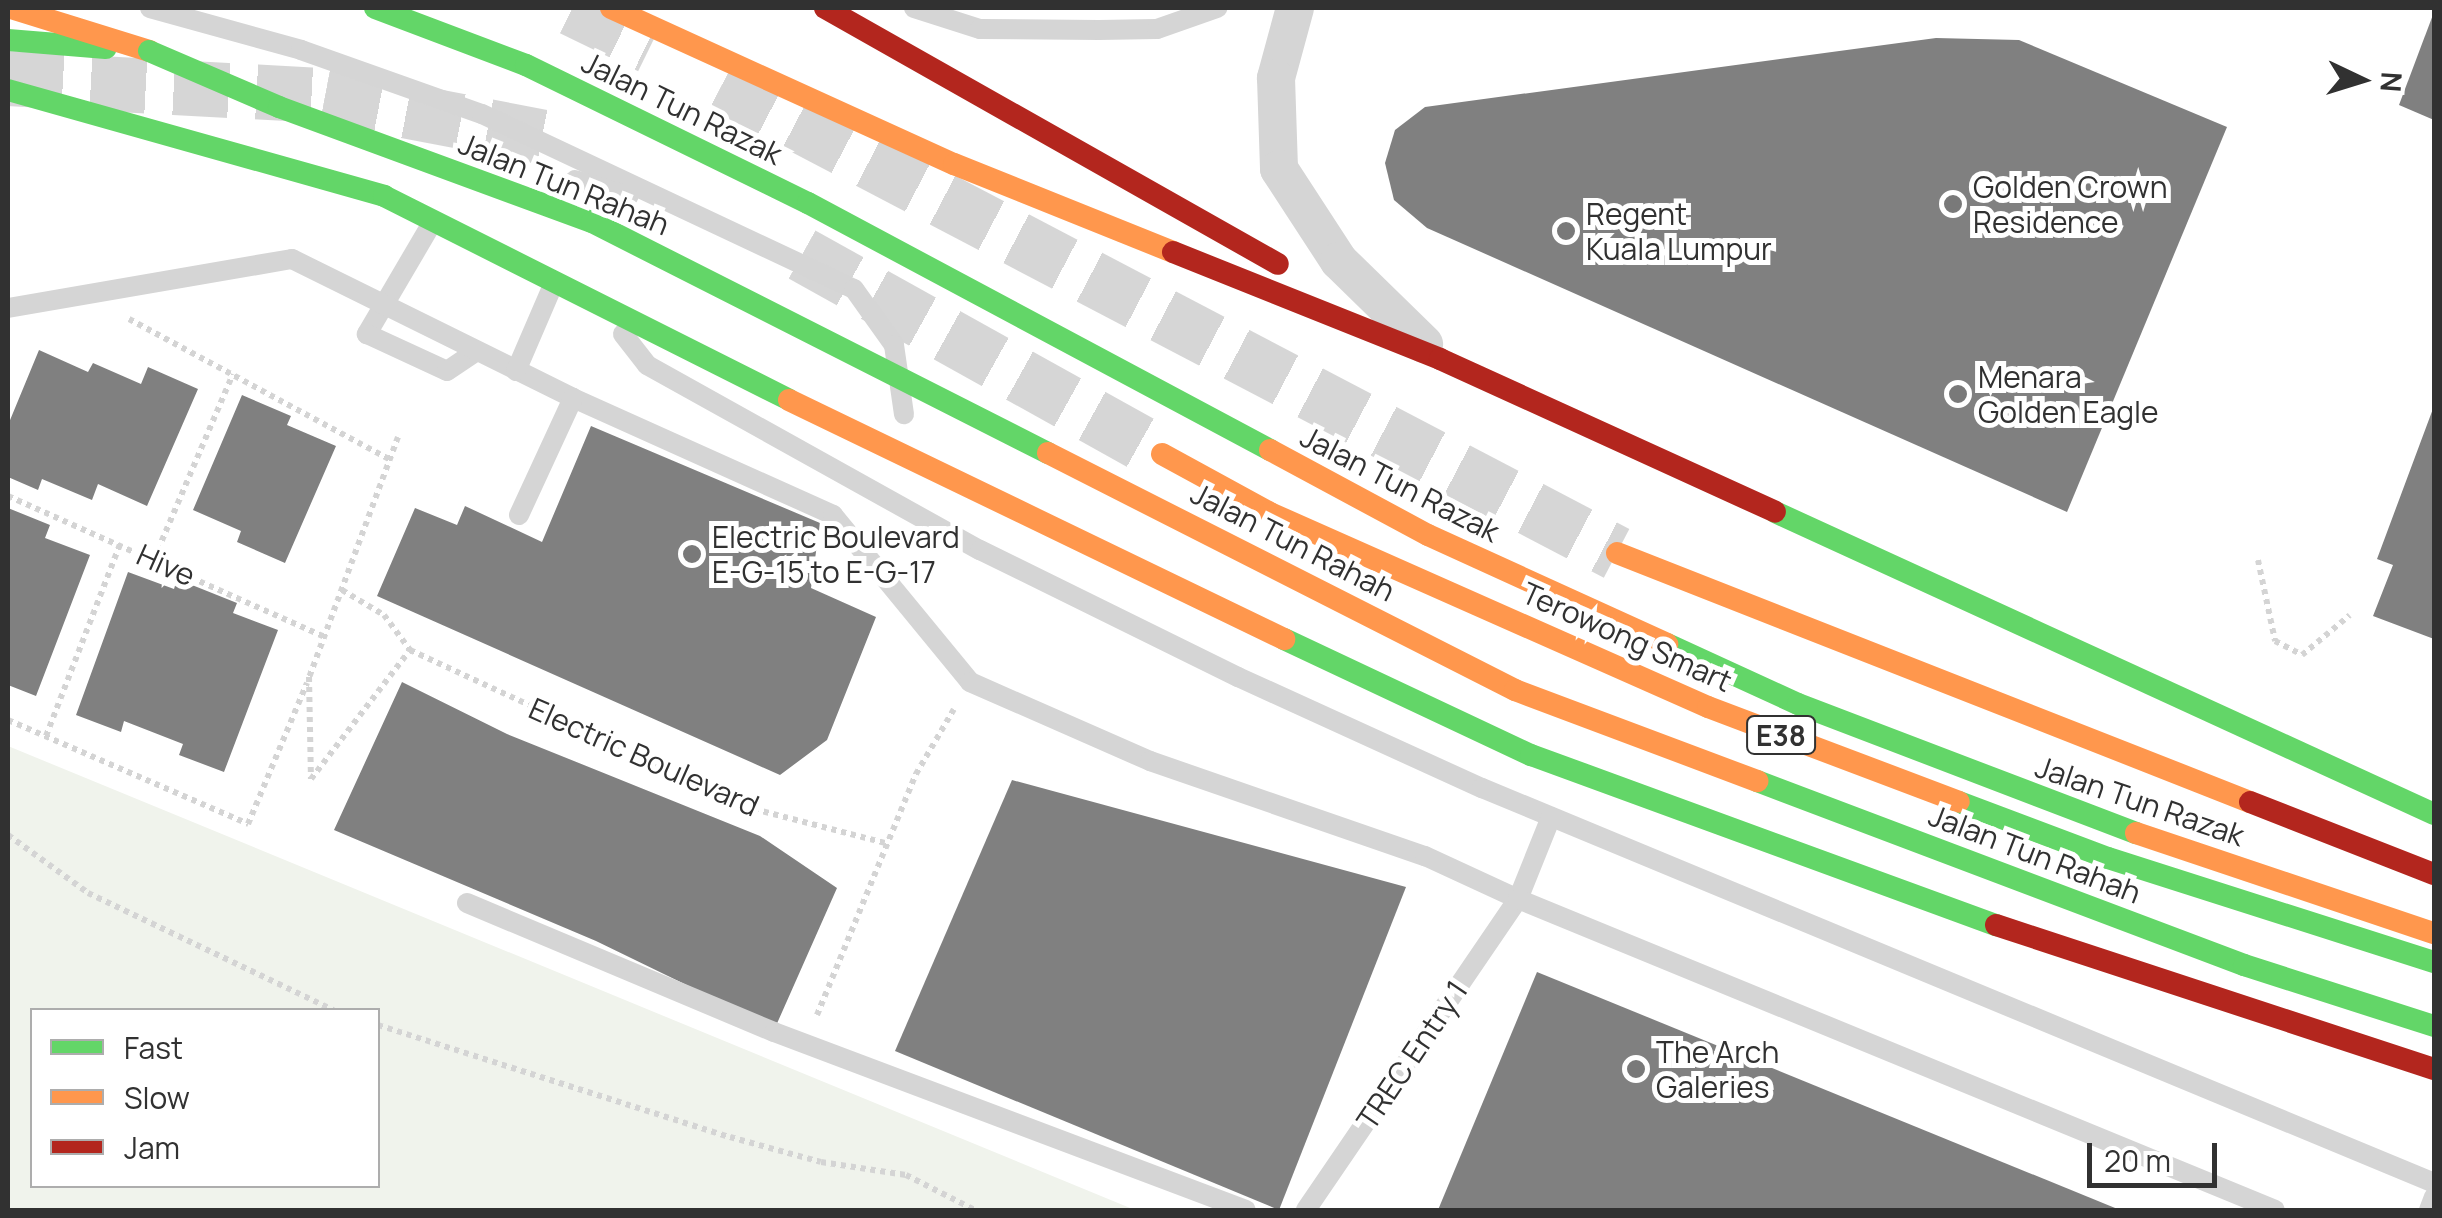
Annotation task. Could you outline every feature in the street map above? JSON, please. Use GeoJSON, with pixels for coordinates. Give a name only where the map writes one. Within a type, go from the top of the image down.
{"type":"FeatureCollection","features":[{"type":"Feature","properties":{"kind":"main road"},"geometry":{"type":"LineString","coordinates":[[10,8],[149,51]]}},
{"type":"Feature","properties":{"kind":"main road"},"geometry":{"type":"LineString","coordinates":[[68,8],[149,51]]}},
{"type":"Feature","properties":{"kind":"main road","name":"Jalan Tun Razak"},"geometry":{"type":"LineString","coordinates":[[375,8],[526,65],[808,203],[1428,536],[1798,704],[2051,804],[2434,933]]}},
{"type":"Feature","properties":{"kind":"main road","name":"Jalan Tun Razak"},"geometry":{"type":"LineString","coordinates":[[611,8],[954,164],[1440,360],[2434,814]]}},
{"type":"Feature","properties":{"kind":"main road"},"geometry":{"type":"LineString","coordinates":[[825,8],[1440,360]]}},
{"type":"Feature","properties":{"kind":"main road"},"geometry":{"type":"LineString","coordinates":[[8,40],[149,51]]}},
{"type":"Feature","properties":{"kind":"main road","name":"Jalan Tun Rahah"},"geometry":{"type":"LineString","coordinates":[[149,51],[278,106],[592,222],[1515,690],[2244,965],[2434,1026]]}},
{"type":"Feature","properties":{"kind":"main road"},"geometry":{"type":"LineString","coordinates":[[8,90],[240,152],[384,196],[983,497],[1530,755],[1989,922],[2434,1069]]}},
{"type":"Feature","properties":{"kind":"main road","name":"Terowong Smart"},"geometry":{"type":"LineString","coordinates":[[1162,454],[1270,513],[1708,707],[2108,858],[2428,961]]}},
{"type":"Feature","properties":{"kind":"main road"},"geometry":{"type":"LineString","coordinates":[[1616,553],[2434,874]]}},
{"type":"Feature","properties":{"kind":"street"},"geometry":{"type":"LineString","coordinates":[[1296,8],[1276,78],[1278,169],[1339,261],[1440,360]]}},
{"type":"Feature","properties":{"kind":"lane"},"geometry":{"type":"LineString","coordinates":[[150,8],[301,50],[482,114],[854,289],[894,345],[904,414]]}},
{"type":"Feature","properties":{"kind":"lane"},"geometry":{"type":"LineString","coordinates":[[914,8],[980,28],[1099,30],[1157,29],[1217,8]]}},
{"type":"Feature","properties":{"kind":"lane"},"geometry":{"type":"LineString","coordinates":[[240,152],[308,152]]}},
{"type":"Feature","properties":{"kind":"lane"},"geometry":{"type":"LineString","coordinates":[[575,180],[684,211]]}},
{"type":"Feature","properties":{"kind":"lane"},"geometry":{"type":"LineString","coordinates":[[432,223],[367,334],[448,371],[477,350]]}},
{"type":"Feature","properties":{"kind":"lane"},"geometry":{"type":"LineString","coordinates":[[8,308],[292,259],[573,398],[833,515],[970,682],[1150,762],[1425,856],[1518,899],[2275,1210]]}},
{"type":"Feature","properties":{"kind":"lane"},"geometry":{"type":"LineString","coordinates":[[516,371],[554,283]]}},
{"type":"Feature","properties":{"kind":"lane"},"geometry":{"type":"LineString","coordinates":[[596,302],[648,365],[980,550],[1238,677],[1552,817],[2434,1183]]}},
{"type":"Feature","properties":{"kind":"lane"},"geometry":{"type":"LineString","coordinates":[[519,515],[573,398]]}},
{"type":"Feature","properties":{"kind":"lane","name":"TREC Entry 1"},"geometry":{"type":"LineString","coordinates":[[1306,1210],[1518,899],[1552,817]]}},
{"type":"Feature","properties":{"kind":"lane"},"geometry":{"type":"LineString","coordinates":[[467,903],[774,1032],[1246,1210]]}},
{"type":"Feature","properties":{"kind":"lane"},"geometry":{"type":"LineString","coordinates":[[2429,1210],[2434,1197]]}},
{"type":"Feature","properties":{"kind":"path"},"geometry":{"type":"LineString","coordinates":[[84,295],[391,460]]}},
{"type":"Feature","properties":{"kind":"path"},"geometry":{"type":"LineString","coordinates":[[154,559],[232,374]]}},
{"type":"Feature","properties":{"kind":"path"},"geometry":{"type":"LineString","coordinates":[[8,720],[248,824],[309,677],[398,438]]}},
{"type":"Feature","properties":{"kind":"path","name":"Hive"},"geometry":{"type":"LineString","coordinates":[[8,496],[323,636]]}},
{"type":"Feature","properties":{"kind":"path"},"geometry":{"type":"LineString","coordinates":[[46,736],[120,544]]}},
{"type":"Feature","properties":{"kind":"path"},"geometry":{"type":"LineString","coordinates":[[2258,560],[2275,641],[2302,655],[2350,615]]}},
{"type":"Feature","properties":{"kind":"path"},"geometry":{"type":"LineString","coordinates":[[309,677],[310,778],[410,650],[384,616],[342,590]]}},
{"type":"Feature","properties":{"kind":"path","name":"Electric Boulevard"},"geometry":{"type":"LineString","coordinates":[[410,650],[754,809],[886,843]]}},
{"type":"Feature","properties":{"kind":"path"},"geometry":{"type":"LineString","coordinates":[[817,1015],[916,774],[970,682]]}},
{"type":"Feature","properties":{"kind":"path"},"geometry":{"type":"LineString","coordinates":[[8,834],[88,893],[329,1008]]}},
{"type":"Feature","properties":{"kind":"path"},"geometry":{"type":"LineString","coordinates":[[380,1025],[730,1137],[821,1162],[906,1175],[976,1210]]}},
{"type":"Feature","properties":{"kind":"shaded area"},"geometry":{"type":"Polygon","coordinates":[[[8,746],[1135,1210],[8,1210],[8,746]]]}},
{"type":"Feature","properties":{"kind":"building"},"geometry":{"type":"Polygon","coordinates":[[[2434,12],[2434,120],[2399,105],[2434,12]]]}},
{"type":"Feature","properties":{"kind":"building"},"geometry":{"type":"Polygon","coordinates":[[[1936,38],[2019,40],[2227,127],[2067,512],[1427,228],[1394,200],[1385,163],[1395,130],[1425,107],[1936,38]]]}},
{"type":"Feature","properties":{"kind":"building"},"geometry":{"type":"Polygon","coordinates":[[[39,350],[88,372],[93,363],[141,384],[148,367],[198,389],[147,506],[98,484],[92,500],[42,479],[38,490],[8,477],[8,425],[39,350]]]}},
{"type":"Feature","properties":{"kind":"building"},"geometry":{"type":"Polygon","coordinates":[[[242,395],[291,416],[287,425],[336,446],[285,563],[237,542],[241,531],[193,510],[242,395]]]}},
{"type":"Feature","properties":{"kind":"building"},"geometry":{"type":"Polygon","coordinates":[[[2434,406],[2434,639],[2373,616],[2393,565],[2377,559],[2434,406]]]}},
{"type":"Feature","properties":{"kind":"building"},"geometry":{"type":"Polygon","coordinates":[[[591,426],[820,523],[811,588],[876,617],[827,740],[780,775],[377,596],[415,508],[457,525],[465,506],[542,542],[591,426]]]}},
{"type":"Feature","properties":{"kind":"building"},"geometry":{"type":"Polygon","coordinates":[[[8,508],[50,525],[45,538],[90,555],[36,696],[8,685],[8,508]]]}},
{"type":"Feature","properties":{"kind":"building"},"geometry":{"type":"Polygon","coordinates":[[[128,572],[174,589],[177,579],[237,603],[233,613],[278,630],[224,772],[179,755],[183,744],[124,721],[121,732],[76,715],[128,572]]]}},
{"type":"Feature","properties":{"kind":"building"},"geometry":{"type":"Polygon","coordinates":[[[402,682],[507,734],[760,836],[837,888],[775,1028],[596,941],[334,830],[402,682]]]}},
{"type":"Feature","properties":{"kind":"building"},"geometry":{"type":"Polygon","coordinates":[[[1012,780],[1406,887],[1279,1210],[895,1051],[1012,780]]]}},
{"type":"Feature","properties":{"kind":"building","name":"The Arch Galeries"},"geometry":{"type":"Polygon","coordinates":[[[1537,972],[2120,1210],[1438,1210],[1537,972]]]}},
{"type":"Feature","properties":{"kind":"tunnel"},"geometry":{"type":"LineString","coordinates":[[572,8],[650,46]]}},
{"type":"Feature","properties":{"kind":"tunnel"},"geometry":{"type":"LineString","coordinates":[[8,78],[325,95],[546,137]]}},
{"type":"Feature","properties":{"kind":"tunnel"},"geometry":{"type":"LineString","coordinates":[[722,84],[1617,553]]}},
{"type":"Feature","properties":{"kind":"tunnel"},"geometry":{"type":"LineString","coordinates":[[802,254],[1162,454]]}},
{"type":"Feature","properties":{"kind":"traffic: fast"},"geometry":{"type":"LineString","coordinates":[[375,8],[526,65],[808,203],[1270,450]]}},
{"type":"Feature","properties":{"kind":"traffic: fast"},"geometry":{"type":"LineString","coordinates":[[8,40],[106,48]]}},
{"type":"Feature","properties":{"kind":"traffic: fast"},"geometry":{"type":"LineString","coordinates":[[149,51],[279,107],[592,222],[1048,453]]}},
{"type":"Feature","properties":{"kind":"traffic: fast"},"geometry":{"type":"LineString","coordinates":[[8,90],[384,196],[789,400]]}},
{"type":"Feature","properties":{"kind":"traffic: fast"},"geometry":{"type":"LineString","coordinates":[[1775,512],[2434,814]]}},
{"type":"Feature","properties":{"kind":"traffic: fast"},"geometry":{"type":"LineString","coordinates":[[1284,639],[1531,755],[1996,925]]}},
{"type":"Feature","properties":{"kind":"traffic: fast"},"geometry":{"type":"LineString","coordinates":[[1667,644],[1798,704],[2136,833]]}},
{"type":"Feature","properties":{"kind":"traffic: fast"},"geometry":{"type":"LineString","coordinates":[[1757,781],[2244,965],[2434,1026]]}},
{"type":"Feature","properties":{"kind":"traffic: fast"},"geometry":{"type":"LineString","coordinates":[[1959,802],[2108,858],[2434,962]]}},
{"type":"Feature","properties":{"kind":"traffic: slow"},"geometry":{"type":"LineString","coordinates":[[11,8],[149,51]]}},
{"type":"Feature","properties":{"kind":"traffic: slow"},"geometry":{"type":"LineString","coordinates":[[611,8],[954,164],[1173,252]]}},
{"type":"Feature","properties":{"kind":"traffic: slow"},"geometry":{"type":"LineString","coordinates":[[789,400],[1284,639]]}},
{"type":"Feature","properties":{"kind":"traffic: slow"},"geometry":{"type":"LineString","coordinates":[[1270,450],[1428,535],[1667,644]]}},
{"type":"Feature","properties":{"kind":"traffic: slow"},"geometry":{"type":"LineString","coordinates":[[1048,453],[1515,690],[1757,781]]}},
{"type":"Feature","properties":{"kind":"traffic: slow"},"geometry":{"type":"LineString","coordinates":[[1162,454],[1270,513],[1708,707],[1959,802]]}},
{"type":"Feature","properties":{"kind":"traffic: slow"},"geometry":{"type":"LineString","coordinates":[[1617,553],[2250,802]]}},
{"type":"Feature","properties":{"kind":"traffic: slow"},"geometry":{"type":"LineString","coordinates":[[2136,833],[2434,933]]}},
{"type":"Feature","properties":{"kind":"traffic: jam"},"geometry":{"type":"LineString","coordinates":[[825,8],[1278,264]]}},
{"type":"Feature","properties":{"kind":"traffic: jam"},"geometry":{"type":"LineString","coordinates":[[1173,252],[1440,359],[1775,512]]}},
{"type":"Feature","properties":{"kind":"traffic: jam"},"geometry":{"type":"LineString","coordinates":[[2250,802],[2434,874]]}},
{"type":"Feature","properties":{"kind":"traffic: jam"},"geometry":{"type":"LineString","coordinates":[[1996,925],[2434,1069]]}},
{"type":"Feature","properties":{"kind":"place","name":"Golden Crown Residence"},"geometry":{"type":"Point","coordinates":[1953,204]}},
{"type":"Feature","properties":{"kind":"place","name":"Regent Kuala Lumpur"},"geometry":{"type":"Point","coordinates":[1566,231]}},
{"type":"Feature","properties":{"kind":"place","name":"Menara Golden Eagle"},"geometry":{"type":"Point","coordinates":[1958,394]}},
{"type":"Feature","properties":{"kind":"place","name":"Electric Boulevard E-G-15 to E-G-17"},"geometry":{"type":"Point","coordinates":[692,554]}},
{"type":"Feature","properties":{"kind":"place","name":"The Arch Galeries"},"geometry":{"type":"Point","coordinates":[1636,1069]}}]}
